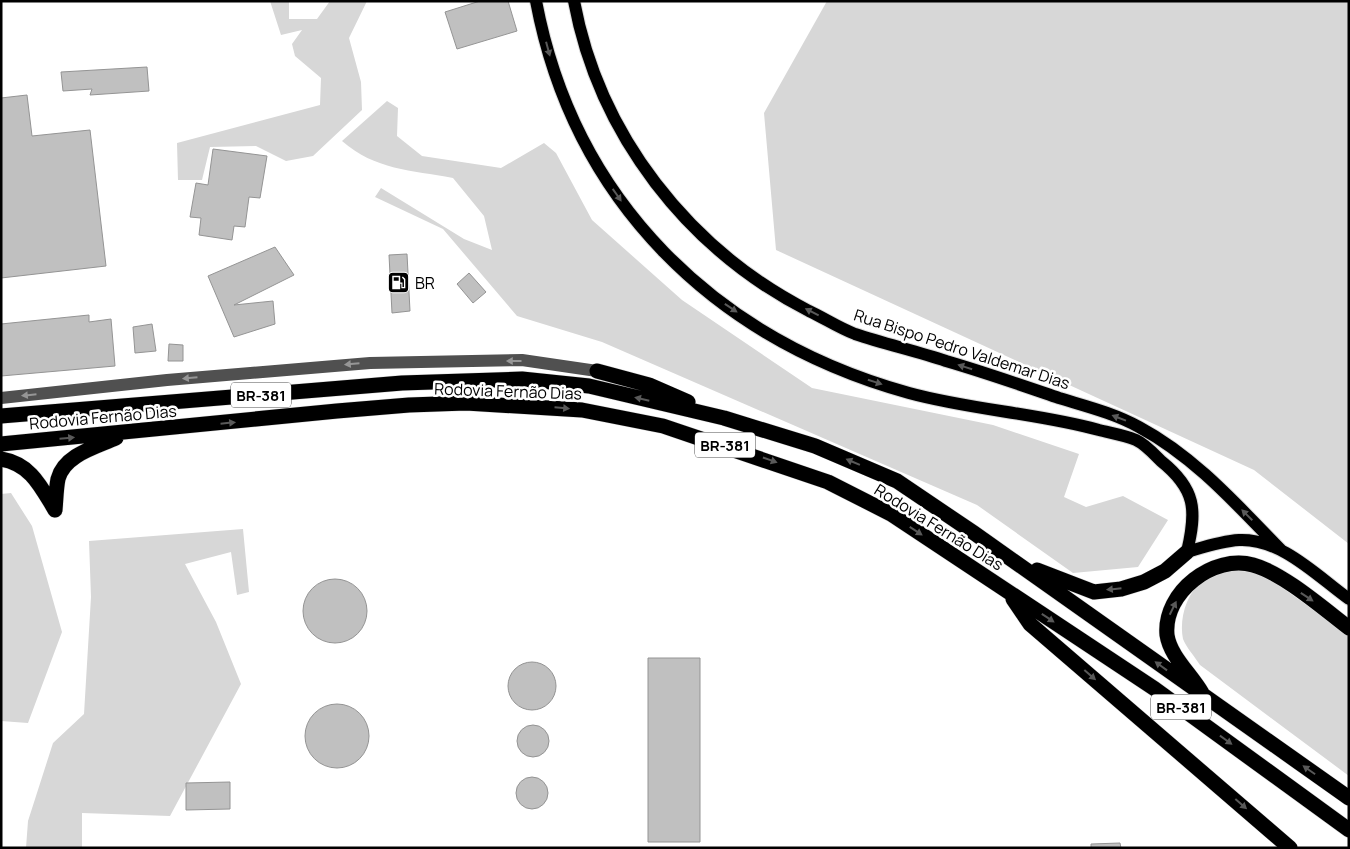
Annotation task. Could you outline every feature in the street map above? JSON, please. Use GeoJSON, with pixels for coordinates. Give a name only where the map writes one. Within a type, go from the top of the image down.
{"type":"FeatureCollection","features":[{"type":"Feature","properties":{"kind":"highway","name":"BR-381"},"geometry":{"type":"LineString","coordinates":[[598,371],[649,385],[724,418]]}},
{"type":"Feature","properties":{"kind":"highway","name":"Rodovia Fernão Dias"},"geometry":{"type":"LineString","coordinates":[[1,416],[402,384],[522,379],[589,386],[724,418],[815,446],[897,481],[1013,560],[1205,698],[1349,798]]}},
{"type":"Feature","properties":{"kind":"highway","name":"Rodovia Fernão Dias"},"geometry":{"type":"LineString","coordinates":[[1,444],[409,405],[484,404],[582,410],[663,426],[828,482],[891,514],[1155,689],[1349,830]]}},
{"type":"Feature","properties":{"kind":"highway"},"geometry":{"type":"LineString","coordinates":[[1,459],[24,467],[37,479],[55,510],[58,478],[65,464],[83,452],[128,433]]}},
{"type":"Feature","properties":{"kind":"highway","name":"BR-381"},"geometry":{"type":"LineString","coordinates":[[1013,560],[1094,592],[1121,589],[1144,582],[1165,571],[1187,552]]}},
{"type":"Feature","properties":{"kind":"highway","name":"BR-381"},"geometry":{"type":"LineString","coordinates":[[1205,698],[1192,676],[1173,655],[1167,635],[1168,617],[1176,601],[1185,588],[1203,572],[1226,564],[1252,564],[1270,572],[1349,628]]}},
{"type":"Feature","properties":{"kind":"highway","name":"BR-381"},"geometry":{"type":"LineString","coordinates":[[1008,591],[1030,624],[1290,848]]}},
{"type":"Feature","properties":{"kind":"main road"},"geometry":{"type":"LineString","coordinates":[[536,1],[548,52],[573,122],[602,173],[649,238],[704,289],[788,346],[842,372],[908,393],[948,402],[1075,424],[1137,441],[1173,470],[1184,482],[1190,494],[1194,508],[1193,526],[1187,552],[1218,543],[1241,540],[1259,542],[1281,550],[1349,599]]}},
{"type":"Feature","properties":{"kind":"main road","name":"Rua Bispo Pedro Valdemar Dias"},"geometry":{"type":"LineString","coordinates":[[574,1],[589,62],[608,108],[646,170],[690,225],[733,263],[786,299],[853,333],[1014,383],[1119,418],[1139,427],[1200,468],[1281,550]]}},
{"type":"Feature","properties":{"kind":"street","name":"Rodovia Fernão Dias"},"geometry":{"type":"LineString","coordinates":[[1,398],[167,380],[370,363],[522,360],[598,371]]}},
{"type":"Feature","properties":{"kind":"shaded area"},"geometry":{"type":"Polygon","coordinates":[[[270,1],[289,1],[289,19],[317,19],[330,1],[367,1],[349,38],[361,82],[362,110],[313,156],[286,161],[256,146],[210,147],[202,180],[178,180],[177,143],[320,105],[321,78],[295,56],[292,44],[302,30],[281,35],[270,1]]]}},
{"type":"Feature","properties":{"kind":"shaded area"},"geometry":{"type":"Polygon","coordinates":[[[827,1],[1349,1],[1349,544],[1254,470],[776,250],[764,113],[827,1]]]}},
{"type":"Feature","properties":{"kind":"shaded area"},"geometry":{"type":"Polygon","coordinates":[[[387,101],[398,108],[397,136],[422,156],[501,168],[544,143],[556,153],[592,220],[682,300],[812,388],[993,425],[1079,454],[1064,497],[1086,507],[1123,496],[1168,520],[1138,567],[1073,573],[977,505],[602,342],[517,316],[443,229],[375,197],[381,188],[464,239],[492,250],[484,216],[453,178],[381,163],[367,158],[342,141],[387,101]]]}},
{"type":"Feature","properties":{"kind":"shaded area"},"geometry":{"type":"Polygon","coordinates":[[[11,493],[32,526],[62,632],[28,723],[1,721],[1,494],[11,493]]]}},
{"type":"Feature","properties":{"kind":"shaded area"},"geometry":{"type":"Polygon","coordinates":[[[243,529],[249,592],[237,595],[231,552],[185,564],[216,622],[241,684],[170,816],[82,813],[82,848],[26,848],[28,821],[53,743],[84,714],[91,597],[89,541],[243,529]]]}},
{"type":"Feature","properties":{"kind":"shaded area"},"geometry":{"type":"Polygon","coordinates":[[[1238,571],[1260,572],[1349,635],[1349,776],[1200,665],[1184,642],[1182,632],[1183,616],[1188,600],[1196,586],[1214,574],[1238,571]]]}},
{"type":"Feature","properties":{"kind":"building"},"geometry":{"type":"Polygon","coordinates":[[[480,1],[508,1],[517,31],[457,49],[445,12],[480,1]]]}},
{"type":"Feature","properties":{"kind":"building"},"geometry":{"type":"Polygon","coordinates":[[[147,67],[149,91],[90,95],[92,89],[63,91],[61,72],[147,67]]]}},
{"type":"Feature","properties":{"kind":"building"},"geometry":{"type":"Polygon","coordinates":[[[27,95],[32,136],[90,130],[106,266],[1,278],[1,98],[27,95]]]}},
{"type":"Feature","properties":{"kind":"building"},"geometry":{"type":"Polygon","coordinates":[[[213,149],[267,156],[260,198],[249,197],[245,227],[234,226],[232,240],[199,235],[201,218],[190,217],[196,183],[208,185],[213,149]]]}},
{"type":"Feature","properties":{"kind":"building"},"geometry":{"type":"Polygon","coordinates":[[[275,247],[294,275],[234,305],[273,301],[275,324],[234,337],[208,276],[275,247]]]}},
{"type":"Feature","properties":{"kind":"building","name":"BR"},"geometry":{"type":"Polygon","coordinates":[[[407,254],[410,311],[392,313],[389,255],[407,254]]]}},
{"type":"Feature","properties":{"kind":"building"},"geometry":{"type":"Polygon","coordinates":[[[469,273],[486,292],[473,303],[457,284],[469,273]]]}},
{"type":"Feature","properties":{"kind":"building"},"geometry":{"type":"Polygon","coordinates":[[[89,315],[89,322],[111,319],[115,366],[1,376],[1,324],[89,315]]]}},
{"type":"Feature","properties":{"kind":"building"},"geometry":{"type":"Polygon","coordinates":[[[152,324],[156,351],[135,353],[133,327],[152,324]]]}},
{"type":"Feature","properties":{"kind":"building"},"geometry":{"type":"Polygon","coordinates":[[[169,344],[183,345],[183,361],[168,361],[169,344]]]}},
{"type":"Feature","properties":{"kind":"building"},"geometry":{"type":"Polygon","coordinates":[[[335,579],[353,585],[361,593],[367,611],[361,629],[353,637],[335,643],[317,637],[309,629],[303,611],[309,593],[317,585],[335,579]]]}},
{"type":"Feature","properties":{"kind":"building"},"geometry":{"type":"Polygon","coordinates":[[[648,658],[700,658],[700,842],[648,842],[648,658]]]}},
{"type":"Feature","properties":{"kind":"building"},"geometry":{"type":"Polygon","coordinates":[[[532,662],[541,664],[549,669],[554,677],[556,686],[554,695],[549,703],[541,708],[532,710],[523,708],[515,703],[510,695],[508,686],[510,677],[515,669],[523,664],[532,662]]]}},
{"type":"Feature","properties":{"kind":"building"},"geometry":{"type":"Polygon","coordinates":[[[337,704],[355,710],[363,718],[369,736],[363,754],[355,762],[337,768],[319,762],[311,754],[305,736],[311,718],[319,710],[337,704]]]}},
{"type":"Feature","properties":{"kind":"building"},"geometry":{"type":"Polygon","coordinates":[[[533,725],[545,729],[549,741],[545,753],[533,757],[521,753],[517,741],[521,729],[533,725]]]}},
{"type":"Feature","properties":{"kind":"building"},"geometry":{"type":"Polygon","coordinates":[[[532,777],[544,781],[548,793],[544,805],[532,809],[520,805],[516,793],[520,781],[532,777]]]}},
{"type":"Feature","properties":{"kind":"building"},"geometry":{"type":"Polygon","coordinates":[[[230,782],[230,809],[186,810],[186,783],[230,782]]]}},
{"type":"Feature","properties":{"kind":"building"},"geometry":{"type":"Polygon","coordinates":[[[1120,843],[1121,848],[1091,848],[1091,844],[1120,843]]]}},
{"type":"Feature","properties":{"kind":"place","name":"BR"},"geometry":{"type":"Point","coordinates":[399,283]}}]}
